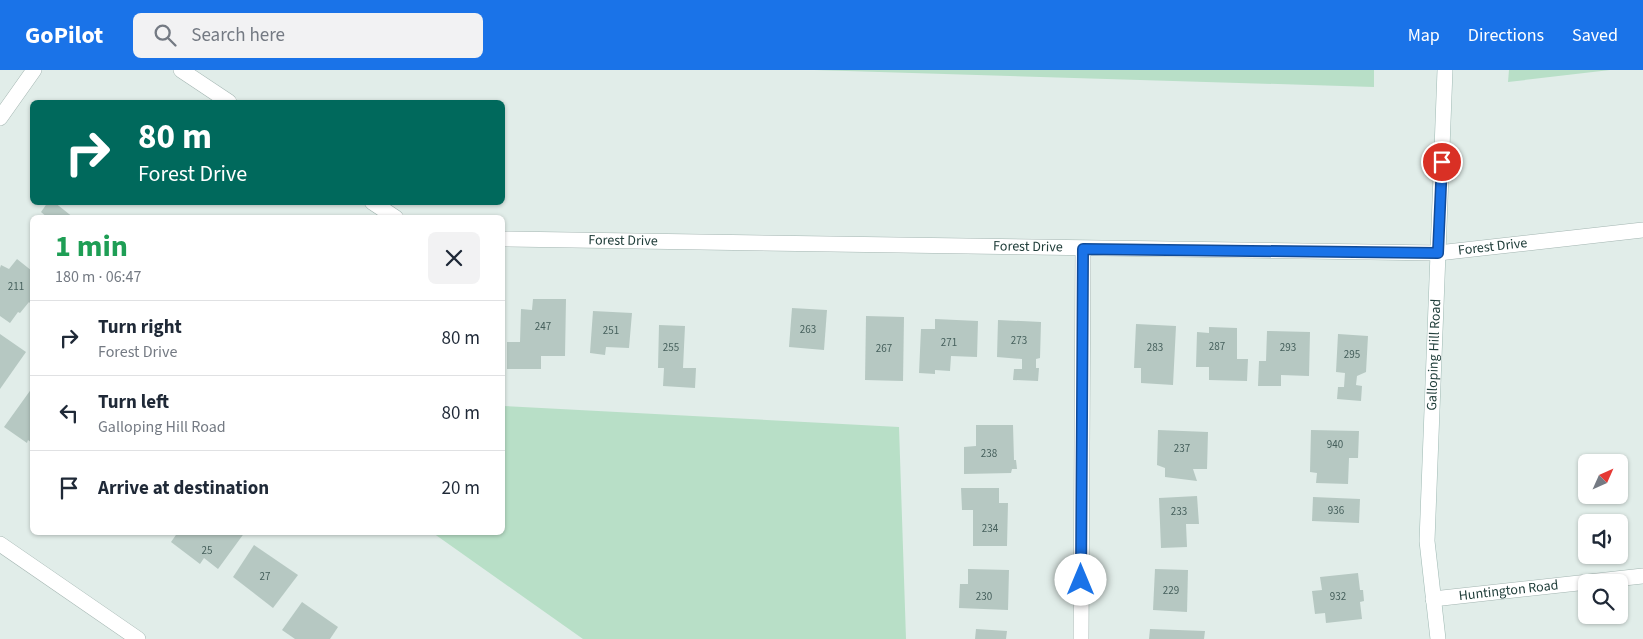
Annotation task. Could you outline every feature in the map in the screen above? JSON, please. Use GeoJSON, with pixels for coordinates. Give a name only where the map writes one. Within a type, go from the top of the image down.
{"type":"FeatureCollection","features":[{"type":"Feature","properties":{"kind":"street"},"geometry":{"type":"LineString","coordinates":[[0,118],[34,70]]}},
{"type":"Feature","properties":{"kind":"street"},"geometry":{"type":"LineString","coordinates":[[181,70],[226,100]]}},
{"type":"Feature","properties":{"kind":"street","name":"Galloping Hill Road"},"geometry":{"type":"LineString","coordinates":[[1438,639],[1428,541],[1445,70]]}},
{"type":"Feature","properties":{"kind":"street"},"geometry":{"type":"LineString","coordinates":[[376,205],[390,215]]}},
{"type":"Feature","properties":{"kind":"street","name":"Forest Drive"},"geometry":{"type":"LineString","coordinates":[[505,239],[1438,253],[1643,230]]}},
{"type":"Feature","properties":{"kind":"street"},"geometry":{"type":"LineString","coordinates":[[1081,639],[1083,249]]}},
{"type":"Feature","properties":{"kind":"street"},"geometry":{"type":"LineString","coordinates":[[0,544],[138,639]]}},
{"type":"Feature","properties":{"kind":"street","name":"Huntington Road"},"geometry":{"type":"LineString","coordinates":[[1433,599],[1643,576]]}},
{"type":"Feature","properties":{"kind":"green space"},"geometry":{"type":"Polygon","coordinates":[[[814,70],[1374,70],[1374,87],[814,70]]]}},
{"type":"Feature","properties":{"kind":"green space"},"geometry":{"type":"Polygon","coordinates":[[[1509,70],[1610,70],[1508,82],[1509,70]]]}},
{"type":"Feature","properties":{"kind":"green space"},"geometry":{"type":"Polygon","coordinates":[[[505,406],[899,427],[906,639],[583,639],[436,535],[505,535],[505,406]]]}},
{"type":"Feature","properties":{"kind":"building"},"geometry":{"type":"Polygon","coordinates":[[[46,205],[58,205],[70,215],[44,215],[41,212],[46,205]]]}},
{"type":"Feature","properties":{"kind":"building"},"geometry":{"type":"Polygon","coordinates":[[[17,259],[30,269],[30,303],[20,313],[18,312],[10,323],[0,316],[0,268],[1,265],[9,269],[17,259]]]}},
{"type":"Feature","properties":{"kind":"building"},"geometry":{"type":"Polygon","coordinates":[[[533,299],[566,299],[565,356],[541,356],[541,369],[507,369],[507,342],[520,342],[521,309],[532,310],[533,299]]]}},
{"type":"Feature","properties":{"kind":"building"},"geometry":{"type":"Polygon","coordinates":[[[792,308],[827,310],[824,350],[789,347],[792,308]]]}},
{"type":"Feature","properties":{"kind":"building"},"geometry":{"type":"Polygon","coordinates":[[[593,311],[632,313],[629,348],[606,347],[605,355],[590,353],[593,311]]]}},
{"type":"Feature","properties":{"kind":"building"},"geometry":{"type":"Polygon","coordinates":[[[866,316],[904,317],[903,381],[865,380],[866,316]]]}},
{"type":"Feature","properties":{"kind":"building"},"geometry":{"type":"Polygon","coordinates":[[[935,319],[978,321],[977,357],[951,356],[950,371],[935,370],[935,374],[919,373],[921,329],[935,329],[935,319]]]}},
{"type":"Feature","properties":{"kind":"building"},"geometry":{"type":"Polygon","coordinates":[[[998,320],[1041,322],[1040,358],[1036,359],[1036,368],[1039,368],[1038,381],[1013,380],[1014,369],[1022,369],[1022,359],[997,357],[998,320]]]}},
{"type":"Feature","properties":{"kind":"building"},"geometry":{"type":"Polygon","coordinates":[[[1136,324],[1176,326],[1173,385],[1141,383],[1141,368],[1134,368],[1136,324]]]}},
{"type":"Feature","properties":{"kind":"building"},"geometry":{"type":"Polygon","coordinates":[[[659,325],[685,326],[683,368],[696,368],[695,388],[663,386],[664,368],[658,368],[659,325]]]}},
{"type":"Feature","properties":{"kind":"building"},"geometry":{"type":"Polygon","coordinates":[[[1209,327],[1237,328],[1237,359],[1248,359],[1247,381],[1209,380],[1209,367],[1196,367],[1197,332],[1209,333],[1209,327]]]}},
{"type":"Feature","properties":{"kind":"building"},"geometry":{"type":"Polygon","coordinates":[[[1267,331],[1310,332],[1309,376],[1281,375],[1281,386],[1258,386],[1259,361],[1266,361],[1267,331]]]}},
{"type":"Feature","properties":{"kind":"building"},"geometry":{"type":"Polygon","coordinates":[[[0,334],[26,352],[0,389],[0,334]]]}},
{"type":"Feature","properties":{"kind":"building"},"geometry":{"type":"Polygon","coordinates":[[[1338,334],[1368,336],[1366,372],[1357,376],[1356,385],[1362,386],[1361,401],[1337,399],[1338,387],[1344,387],[1345,373],[1336,372],[1338,334]]]}},
{"type":"Feature","properties":{"kind":"building"},"geometry":{"type":"Polygon","coordinates":[[[30,391],[30,442],[28,440],[27,443],[4,427],[30,391]]]}},
{"type":"Feature","properties":{"kind":"building"},"geometry":{"type":"Polygon","coordinates":[[[976,425],[1013,425],[1014,460],[1016,460],[1017,469],[1012,469],[1011,473],[964,474],[964,447],[976,446],[976,425]]]}},
{"type":"Feature","properties":{"kind":"building"},"geometry":{"type":"Polygon","coordinates":[[[1158,430],[1208,432],[1207,469],[1193,469],[1197,481],[1165,477],[1165,468],[1157,465],[1158,430]]]}},
{"type":"Feature","properties":{"kind":"building"},"geometry":{"type":"Polygon","coordinates":[[[1311,430],[1359,431],[1358,458],[1349,458],[1348,484],[1316,483],[1317,473],[1310,472],[1311,430]]]}},
{"type":"Feature","properties":{"kind":"building"},"geometry":{"type":"Polygon","coordinates":[[[961,488],[999,488],[999,503],[1008,503],[1007,546],[973,546],[973,510],[962,510],[961,488]]]}},
{"type":"Feature","properties":{"kind":"building"},"geometry":{"type":"Polygon","coordinates":[[[1197,496],[1199,524],[1186,524],[1187,547],[1161,548],[1159,498],[1197,496]]]}},
{"type":"Feature","properties":{"kind":"building"},"geometry":{"type":"Polygon","coordinates":[[[1313,497],[1360,499],[1359,523],[1312,521],[1313,497]]]}},
{"type":"Feature","properties":{"kind":"building"},"geometry":{"type":"Polygon","coordinates":[[[176,535],[243,535],[218,569],[204,558],[200,564],[171,542],[176,535]]]}},
{"type":"Feature","properties":{"kind":"building"},"geometry":{"type":"Polygon","coordinates":[[[254,545],[298,575],[273,608],[233,577],[254,545]]]}},
{"type":"Feature","properties":{"kind":"building"},"geometry":{"type":"Polygon","coordinates":[[[968,569],[1009,570],[1008,610],[959,608],[960,584],[968,584],[968,569]]]}},
{"type":"Feature","properties":{"kind":"building"},"geometry":{"type":"Polygon","coordinates":[[[1155,569],[1188,570],[1187,612],[1153,610],[1155,569]]]}},
{"type":"Feature","properties":{"kind":"building"},"geometry":{"type":"Polygon","coordinates":[[[1358,573],[1360,590],[1363,590],[1364,601],[1360,602],[1362,619],[1326,623],[1325,613],[1315,614],[1312,591],[1322,590],[1320,577],[1358,573]]]}},
{"type":"Feature","properties":{"kind":"building"},"geometry":{"type":"Polygon","coordinates":[[[302,602],[338,627],[330,639],[295,639],[282,630],[302,602]]]}},
{"type":"Feature","properties":{"kind":"building"},"geometry":{"type":"Polygon","coordinates":[[[976,629],[1007,631],[1006,639],[975,639],[976,629]]]}},
{"type":"Feature","properties":{"kind":"building"},"geometry":{"type":"Polygon","coordinates":[[[1150,629],[1205,631],[1204,639],[1149,639],[1150,629]]]}},
{"type":"Feature","properties":{"kind":"route"},"geometry":{"type":"LineString","coordinates":[[1081,580],[1083,249],[1438,253],[1442,162]]}}]}
